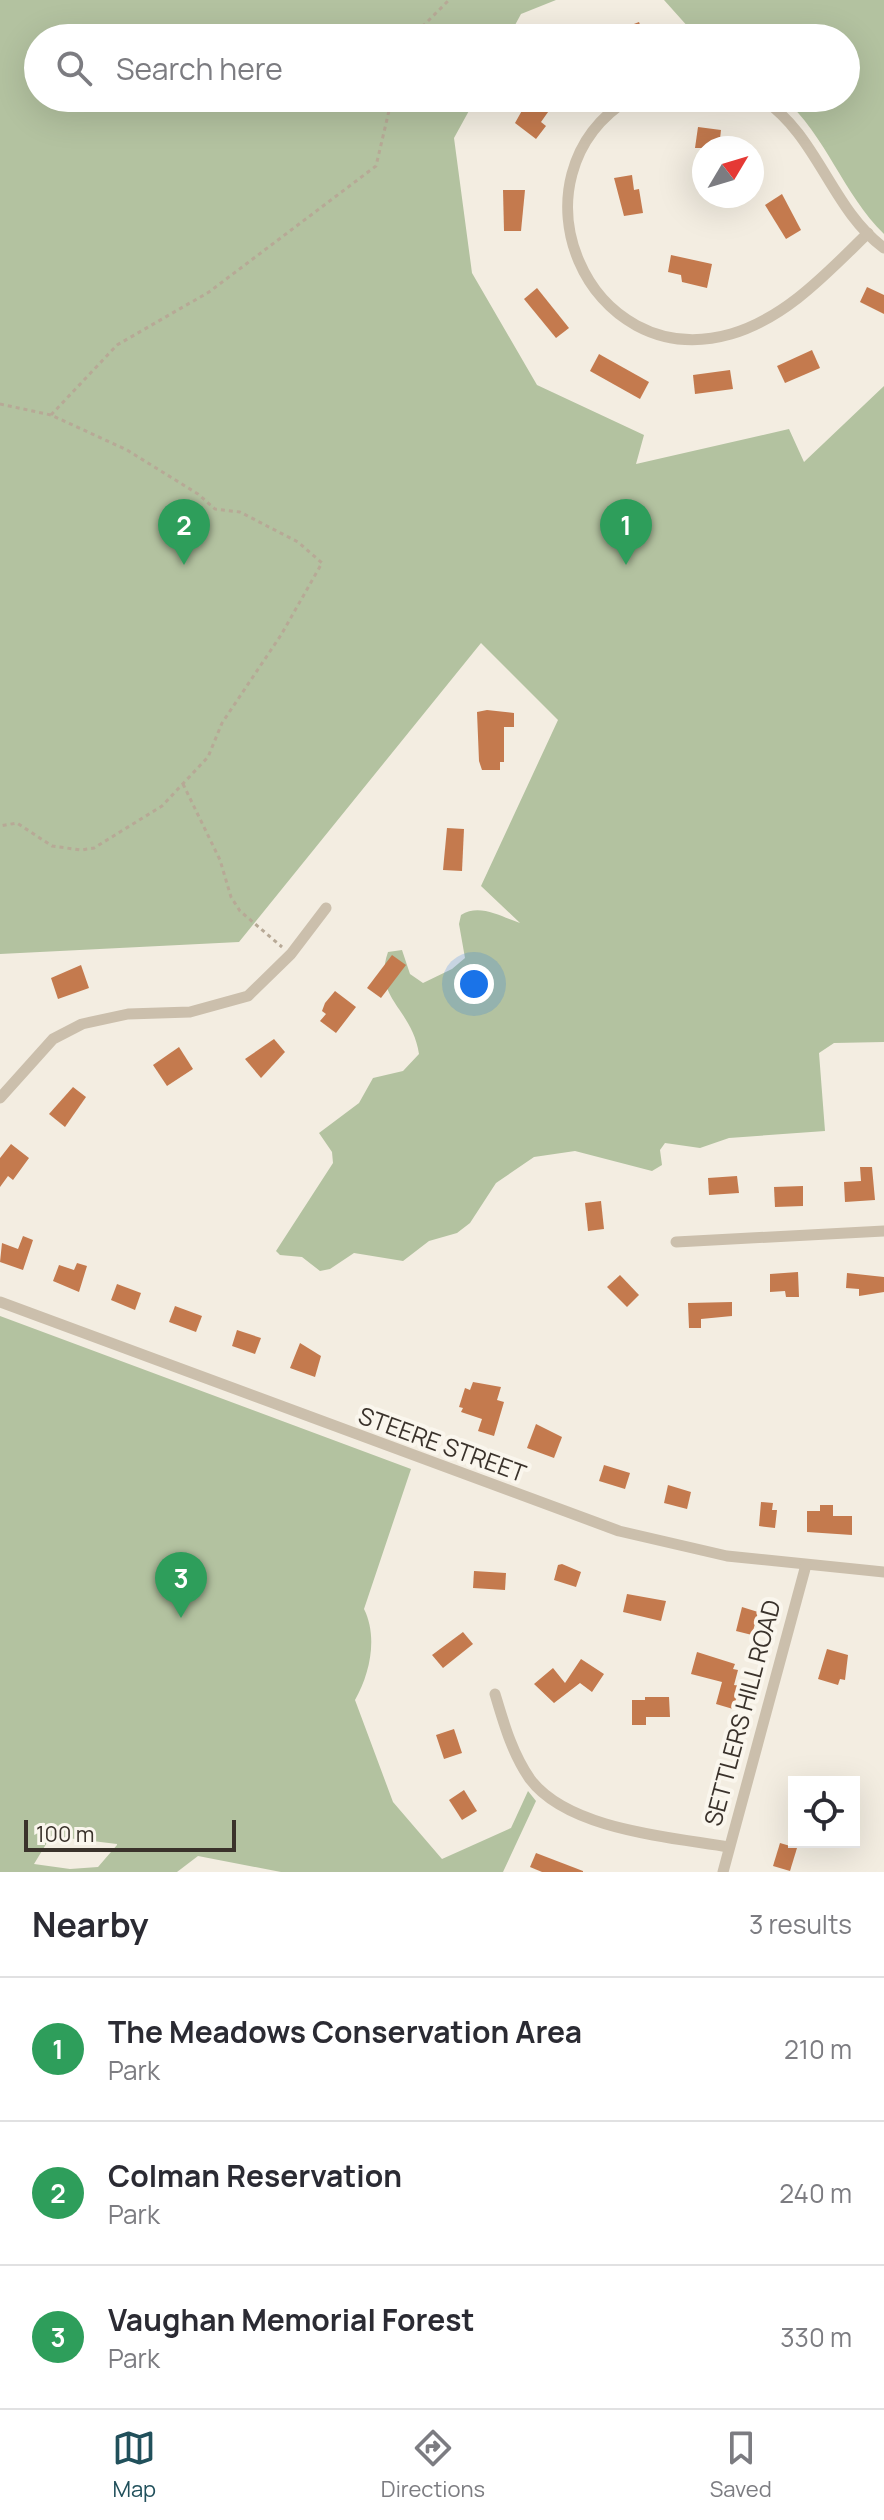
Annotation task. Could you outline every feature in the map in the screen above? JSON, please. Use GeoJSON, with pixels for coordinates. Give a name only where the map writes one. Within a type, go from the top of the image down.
{"type":"FeatureCollection","features":[{"type":"Feature","properties":{"kind":"street"},"geometry":{"type":"LineString","coordinates":[[612,112],[588,138],[570,178],[567,206],[573,249],[585,275],[602,298],[636,324],[677,338],[705,339],[733,333],[772,315],[812,287],[868,233]]}},
{"type":"Feature","properties":{"kind":"street"},"geometry":{"type":"LineString","coordinates":[[778,112],[795,126],[868,233],[884,248]]}},
{"type":"Feature","properties":{"kind":"street"},"geometry":{"type":"LineString","coordinates":[[0,1098],[53,1039],[82,1024],[128,1014],[190,1012],[248,996],[291,954],[326,908]]}},
{"type":"Feature","properties":{"kind":"street"},"geometry":{"type":"LineString","coordinates":[[676,1242],[884,1231]]}},
{"type":"Feature","properties":{"kind":"street","name":"STEERE STREET"},"geometry":{"type":"LineString","coordinates":[[0,1302],[619,1531],[727,1556],[884,1572]]}},
{"type":"Feature","properties":{"kind":"street","name":"SETTLERS HILL ROAD"},"geometry":{"type":"LineString","coordinates":[[723,1872],[806,1565]]}},
{"type":"Feature","properties":{"kind":"street"},"geometry":{"type":"LineString","coordinates":[[495,1694],[518,1760],[547,1796],[595,1819],[729,1847]]}},
{"type":"Feature","properties":{"kind":"path"},"geometry":{"type":"LineString","coordinates":[[425,24],[449,0]]}},
{"type":"Feature","properties":{"kind":"path"},"geometry":{"type":"LineString","coordinates":[[51,415],[117,345],[209,292],[376,166],[389,112]]}},
{"type":"Feature","properties":{"kind":"path"},"geometry":{"type":"LineString","coordinates":[[0,404],[51,415],[127,450],[198,494],[215,509],[240,512],[298,542],[322,563],[281,635],[222,723],[208,757],[162,806],[94,848],[66,850],[36,837],[17,823],[0,826]]}},
{"type":"Feature","properties":{"kind":"path"},"geometry":{"type":"LineString","coordinates":[[183,784],[220,860],[231,897],[240,911],[291,954]]}},
{"type":"Feature","properties":{"kind":"green space"},"geometry":{"type":"Polygon","coordinates":[[[0,0],[556,0],[521,14],[516,24],[24,24],[24,112],[468,112],[454,138],[472,273],[537,385],[644,435],[636,464],[789,429],[804,462],[884,386],[884,1042],[834,1043],[819,1053],[825,1131],[729,1138],[700,1148],[665,1143],[660,1150],[662,1165],[652,1171],[575,1151],[534,1157],[496,1183],[470,1223],[457,1233],[429,1241],[403,1261],[354,1253],[330,1269],[320,1271],[302,1257],[280,1255],[276,1251],[333,1163],[332,1152],[319,1133],[359,1103],[373,1078],[403,1071],[419,1054],[409,1025],[385,981],[388,952],[402,950],[410,974],[423,983],[452,969],[465,958],[459,924],[461,915],[476,910],[520,923],[481,886],[558,720],[481,643],[239,942],[0,954],[0,0]]]}},
{"type":"Feature","properties":{"kind":"green space"},"geometry":{"type":"Polygon","coordinates":[[[664,0],[884,0],[884,234],[857,201],[797,112],[860,112],[860,24],[685,24],[664,0]]]}},
{"type":"Feature","properties":{"kind":"green space"},"geometry":{"type":"Polygon","coordinates":[[[0,1316],[411,1469],[364,1609],[371,1631],[370,1655],[365,1679],[355,1700],[393,1802],[442,1859],[511,1828],[528,1791],[536,1801],[503,1872],[281,1872],[198,1856],[177,1872],[0,1872],[0,1316]],[[51,1836],[34,1864],[70,1869],[98,1867],[117,1844],[51,1836]]]}},
{"type":"Feature","properties":{"kind":"building"},"geometry":{"type":"Polygon","coordinates":[[[521,112],[548,112],[541,122],[546,126],[536,139],[515,123],[521,112]]]}},
{"type":"Feature","properties":{"kind":"building"},"geometry":{"type":"Polygon","coordinates":[[[698,127],[721,130],[720,136],[697,136],[698,127]]]}},
{"type":"Feature","properties":{"kind":"building"},"geometry":{"type":"Polygon","coordinates":[[[632,175],[634,190],[639,189],[643,213],[624,216],[614,178],[632,175]]]}},
{"type":"Feature","properties":{"kind":"building"},"geometry":{"type":"Polygon","coordinates":[[[503,190],[525,190],[521,231],[504,231],[503,190]]]}},
{"type":"Feature","properties":{"kind":"building"},"geometry":{"type":"Polygon","coordinates":[[[782,194],[801,230],[786,239],[765,205],[782,194]]]}},
{"type":"Feature","properties":{"kind":"building"},"geometry":{"type":"Polygon","coordinates":[[[671,255],[712,264],[707,288],[682,282],[681,275],[668,272],[671,255]]]}},
{"type":"Feature","properties":{"kind":"building"},"geometry":{"type":"Polygon","coordinates":[[[867,287],[884,295],[884,314],[860,302],[867,287]]]}},
{"type":"Feature","properties":{"kind":"building"},"geometry":{"type":"Polygon","coordinates":[[[537,288],[569,328],[556,338],[524,299],[537,288]]]}},
{"type":"Feature","properties":{"kind":"building"},"geometry":{"type":"Polygon","coordinates":[[[812,350],[820,368],[785,383],[777,366],[812,350]]]}},
{"type":"Feature","properties":{"kind":"building"},"geometry":{"type":"Polygon","coordinates":[[[599,354],[649,382],[640,399],[590,371],[599,354]]]}},
{"type":"Feature","properties":{"kind":"building"},"geometry":{"type":"Polygon","coordinates":[[[730,370],[733,389],[695,394],[693,375],[730,370]]]}},
{"type":"Feature","properties":{"kind":"building"},"geometry":{"type":"Polygon","coordinates":[[[477,712],[514,713],[514,727],[504,727],[504,762],[500,762],[500,770],[482,770],[479,761],[477,712]]]}},
{"type":"Feature","properties":{"kind":"building"},"geometry":{"type":"Polygon","coordinates":[[[447,828],[464,829],[462,871],[443,870],[447,828]]]}},
{"type":"Feature","properties":{"kind":"building"},"geometry":{"type":"Polygon","coordinates":[[[392,955],[406,965],[381,998],[367,988],[392,955]]]}},
{"type":"Feature","properties":{"kind":"building"},"geometry":{"type":"Polygon","coordinates":[[[81,965],[89,988],[58,999],[51,978],[81,965]]]}},
{"type":"Feature","properties":{"kind":"building"},"geometry":{"type":"Polygon","coordinates":[[[335,991],[356,1007],[336,1033],[320,1021],[326,1014],[322,1011],[325,1003],[335,991]]]}},
{"type":"Feature","properties":{"kind":"building"},"geometry":{"type":"Polygon","coordinates":[[[274,1039],[285,1052],[261,1078],[245,1059],[274,1039]]]}},
{"type":"Feature","properties":{"kind":"building"},"geometry":{"type":"Polygon","coordinates":[[[179,1047],[193,1069],[167,1086],[153,1065],[179,1047]]]}},
{"type":"Feature","properties":{"kind":"building"},"geometry":{"type":"Polygon","coordinates":[[[73,1087],[86,1097],[65,1127],[49,1114],[73,1087]]]}},
{"type":"Feature","properties":{"kind":"building"},"geometry":{"type":"Polygon","coordinates":[[[11,1144],[29,1158],[13,1180],[8,1176],[0,1187],[0,1158],[11,1144]]]}},
{"type":"Feature","properties":{"kind":"building"},"geometry":{"type":"Polygon","coordinates":[[[860,1167],[872,1167],[875,1200],[845,1202],[844,1182],[861,1181],[860,1167]]]}},
{"type":"Feature","properties":{"kind":"building"},"geometry":{"type":"Polygon","coordinates":[[[737,1176],[739,1193],[709,1195],[708,1178],[737,1176]]]}},
{"type":"Feature","properties":{"kind":"building"},"geometry":{"type":"Polygon","coordinates":[[[803,1186],[803,1206],[775,1207],[774,1187],[803,1186]]]}},
{"type":"Feature","properties":{"kind":"building"},"geometry":{"type":"Polygon","coordinates":[[[601,1201],[604,1229],[588,1231],[585,1203],[601,1201]]]}},
{"type":"Feature","properties":{"kind":"building"},"geometry":{"type":"Polygon","coordinates":[[[23,1236],[33,1240],[23,1270],[0,1262],[2,1243],[18,1249],[23,1236]]]}},
{"type":"Feature","properties":{"kind":"building"},"geometry":{"type":"Polygon","coordinates":[[[77,1263],[87,1266],[79,1292],[53,1281],[59,1265],[74,1270],[77,1263]]]}},
{"type":"Feature","properties":{"kind":"building"},"geometry":{"type":"Polygon","coordinates":[[[798,1272],[799,1297],[786,1297],[785,1291],[770,1292],[770,1274],[798,1272]]]}},
{"type":"Feature","properties":{"kind":"building"},"geometry":{"type":"Polygon","coordinates":[[[847,1273],[884,1277],[884,1292],[859,1296],[859,1289],[846,1288],[847,1273]]]}},
{"type":"Feature","properties":{"kind":"building"},"geometry":{"type":"Polygon","coordinates":[[[620,1275],[639,1295],[627,1307],[607,1287],[620,1275]]]}},
{"type":"Feature","properties":{"kind":"building"},"geometry":{"type":"Polygon","coordinates":[[[117,1284],[141,1293],[135,1310],[111,1300],[117,1284]]]}},
{"type":"Feature","properties":{"kind":"building"},"geometry":{"type":"Polygon","coordinates":[[[732,1302],[732,1316],[701,1319],[701,1328],[689,1328],[688,1303],[732,1302]]]}},
{"type":"Feature","properties":{"kind":"building"},"geometry":{"type":"Polygon","coordinates":[[[175,1306],[202,1316],[196,1332],[169,1322],[175,1306]]]}},
{"type":"Feature","properties":{"kind":"building"},"geometry":{"type":"Polygon","coordinates":[[[237,1330],[261,1338],[255,1354],[232,1346],[237,1330]]]}},
{"type":"Feature","properties":{"kind":"building"},"geometry":{"type":"Polygon","coordinates":[[[300,1343],[321,1356],[315,1377],[290,1368],[300,1343]]]}},
{"type":"Feature","properties":{"kind":"building"},"geometry":{"type":"Polygon","coordinates":[[[473,1382],[501,1387],[497,1400],[504,1402],[494,1436],[478,1431],[482,1419],[461,1412],[463,1408],[459,1407],[465,1388],[470,1390],[473,1382]]]}},
{"type":"Feature","properties":{"kind":"building"},"geometry":{"type":"Polygon","coordinates":[[[536,1424],[562,1437],[554,1458],[527,1448],[536,1424]]]}},
{"type":"Feature","properties":{"kind":"building"},"geometry":{"type":"Polygon","coordinates":[[[604,1465],[630,1473],[625,1489],[599,1481],[604,1465]]]}},
{"type":"Feature","properties":{"kind":"building"},"geometry":{"type":"Polygon","coordinates":[[[668,1485],[691,1492],[687,1509],[664,1503],[668,1485]]]}},
{"type":"Feature","properties":{"kind":"building"},"geometry":{"type":"Polygon","coordinates":[[[761,1502],[773,1503],[772,1510],[777,1510],[775,1528],[759,1526],[761,1502]]]}},
{"type":"Feature","properties":{"kind":"building"},"geometry":{"type":"Polygon","coordinates":[[[820,1505],[833,1505],[833,1516],[852,1516],[852,1535],[807,1532],[807,1511],[820,1511],[820,1505]]]}},
{"type":"Feature","properties":{"kind":"building"},"geometry":{"type":"Polygon","coordinates":[[[558,1565],[581,1572],[576,1587],[554,1580],[558,1565]]]}},
{"type":"Feature","properties":{"kind":"building"},"geometry":{"type":"Polygon","coordinates":[[[474,1571],[506,1573],[505,1590],[473,1588],[474,1571]]]}},
{"type":"Feature","properties":{"kind":"building"},"geometry":{"type":"Polygon","coordinates":[[[627,1594],[666,1601],[661,1621],[623,1612],[627,1594]]]}},
{"type":"Feature","properties":{"kind":"building"},"geometry":{"type":"Polygon","coordinates":[[[742,1607],[758,1612],[752,1635],[736,1631],[742,1607]]]}},
{"type":"Feature","properties":{"kind":"building"},"geometry":{"type":"Polygon","coordinates":[[[463,1632],[473,1644],[443,1668],[432,1655],[463,1632]]]}},
{"type":"Feature","properties":{"kind":"building"},"geometry":{"type":"Polygon","coordinates":[[[827,1649],[848,1655],[845,1680],[840,1679],[838,1685],[818,1679],[827,1649]]]}},
{"type":"Feature","properties":{"kind":"building"},"geometry":{"type":"Polygon","coordinates":[[[697,1652],[735,1664],[733,1669],[738,1670],[734,1685],[740,1686],[733,1709],[716,1704],[722,1682],[691,1674],[697,1652]]]}},
{"type":"Feature","properties":{"kind":"building"},"geometry":{"type":"Polygon","coordinates":[[[581,1659],[604,1674],[592,1692],[580,1683],[554,1703],[534,1684],[553,1668],[565,1683],[581,1659]]]}},
{"type":"Feature","properties":{"kind":"building"},"geometry":{"type":"Polygon","coordinates":[[[645,1697],[669,1697],[670,1717],[646,1717],[646,1725],[632,1725],[632,1700],[645,1700],[645,1697]]]}},
{"type":"Feature","properties":{"kind":"building"},"geometry":{"type":"Polygon","coordinates":[[[454,1729],[462,1753],[444,1759],[436,1735],[454,1729]]]}},
{"type":"Feature","properties":{"kind":"building"},"geometry":{"type":"Polygon","coordinates":[[[464,1790],[477,1811],[462,1820],[449,1800],[464,1790]]]}},
{"type":"Feature","properties":{"kind":"building"},"geometry":{"type":"Polygon","coordinates":[[[780,1843],[788,1848],[797,1848],[790,1871],[773,1866],[780,1843]]]}},
{"type":"Feature","properties":{"kind":"building"},"geometry":{"type":"Polygon","coordinates":[[[536,1853],[583,1872],[542,1872],[530,1867],[536,1853]]]}},
{"type":"Feature","properties":{"kind":"place","name":"Colman Reservation"},"geometry":{"type":"Point","coordinates":[184,565]}},
{"type":"Feature","properties":{"kind":"place","name":"The Meadows Conservation Area"},"geometry":{"type":"Point","coordinates":[626,565]}},
{"type":"Feature","properties":{"kind":"place","name":"Vaughan Memorial Forest"},"geometry":{"type":"Point","coordinates":[181,1618]}}]}
